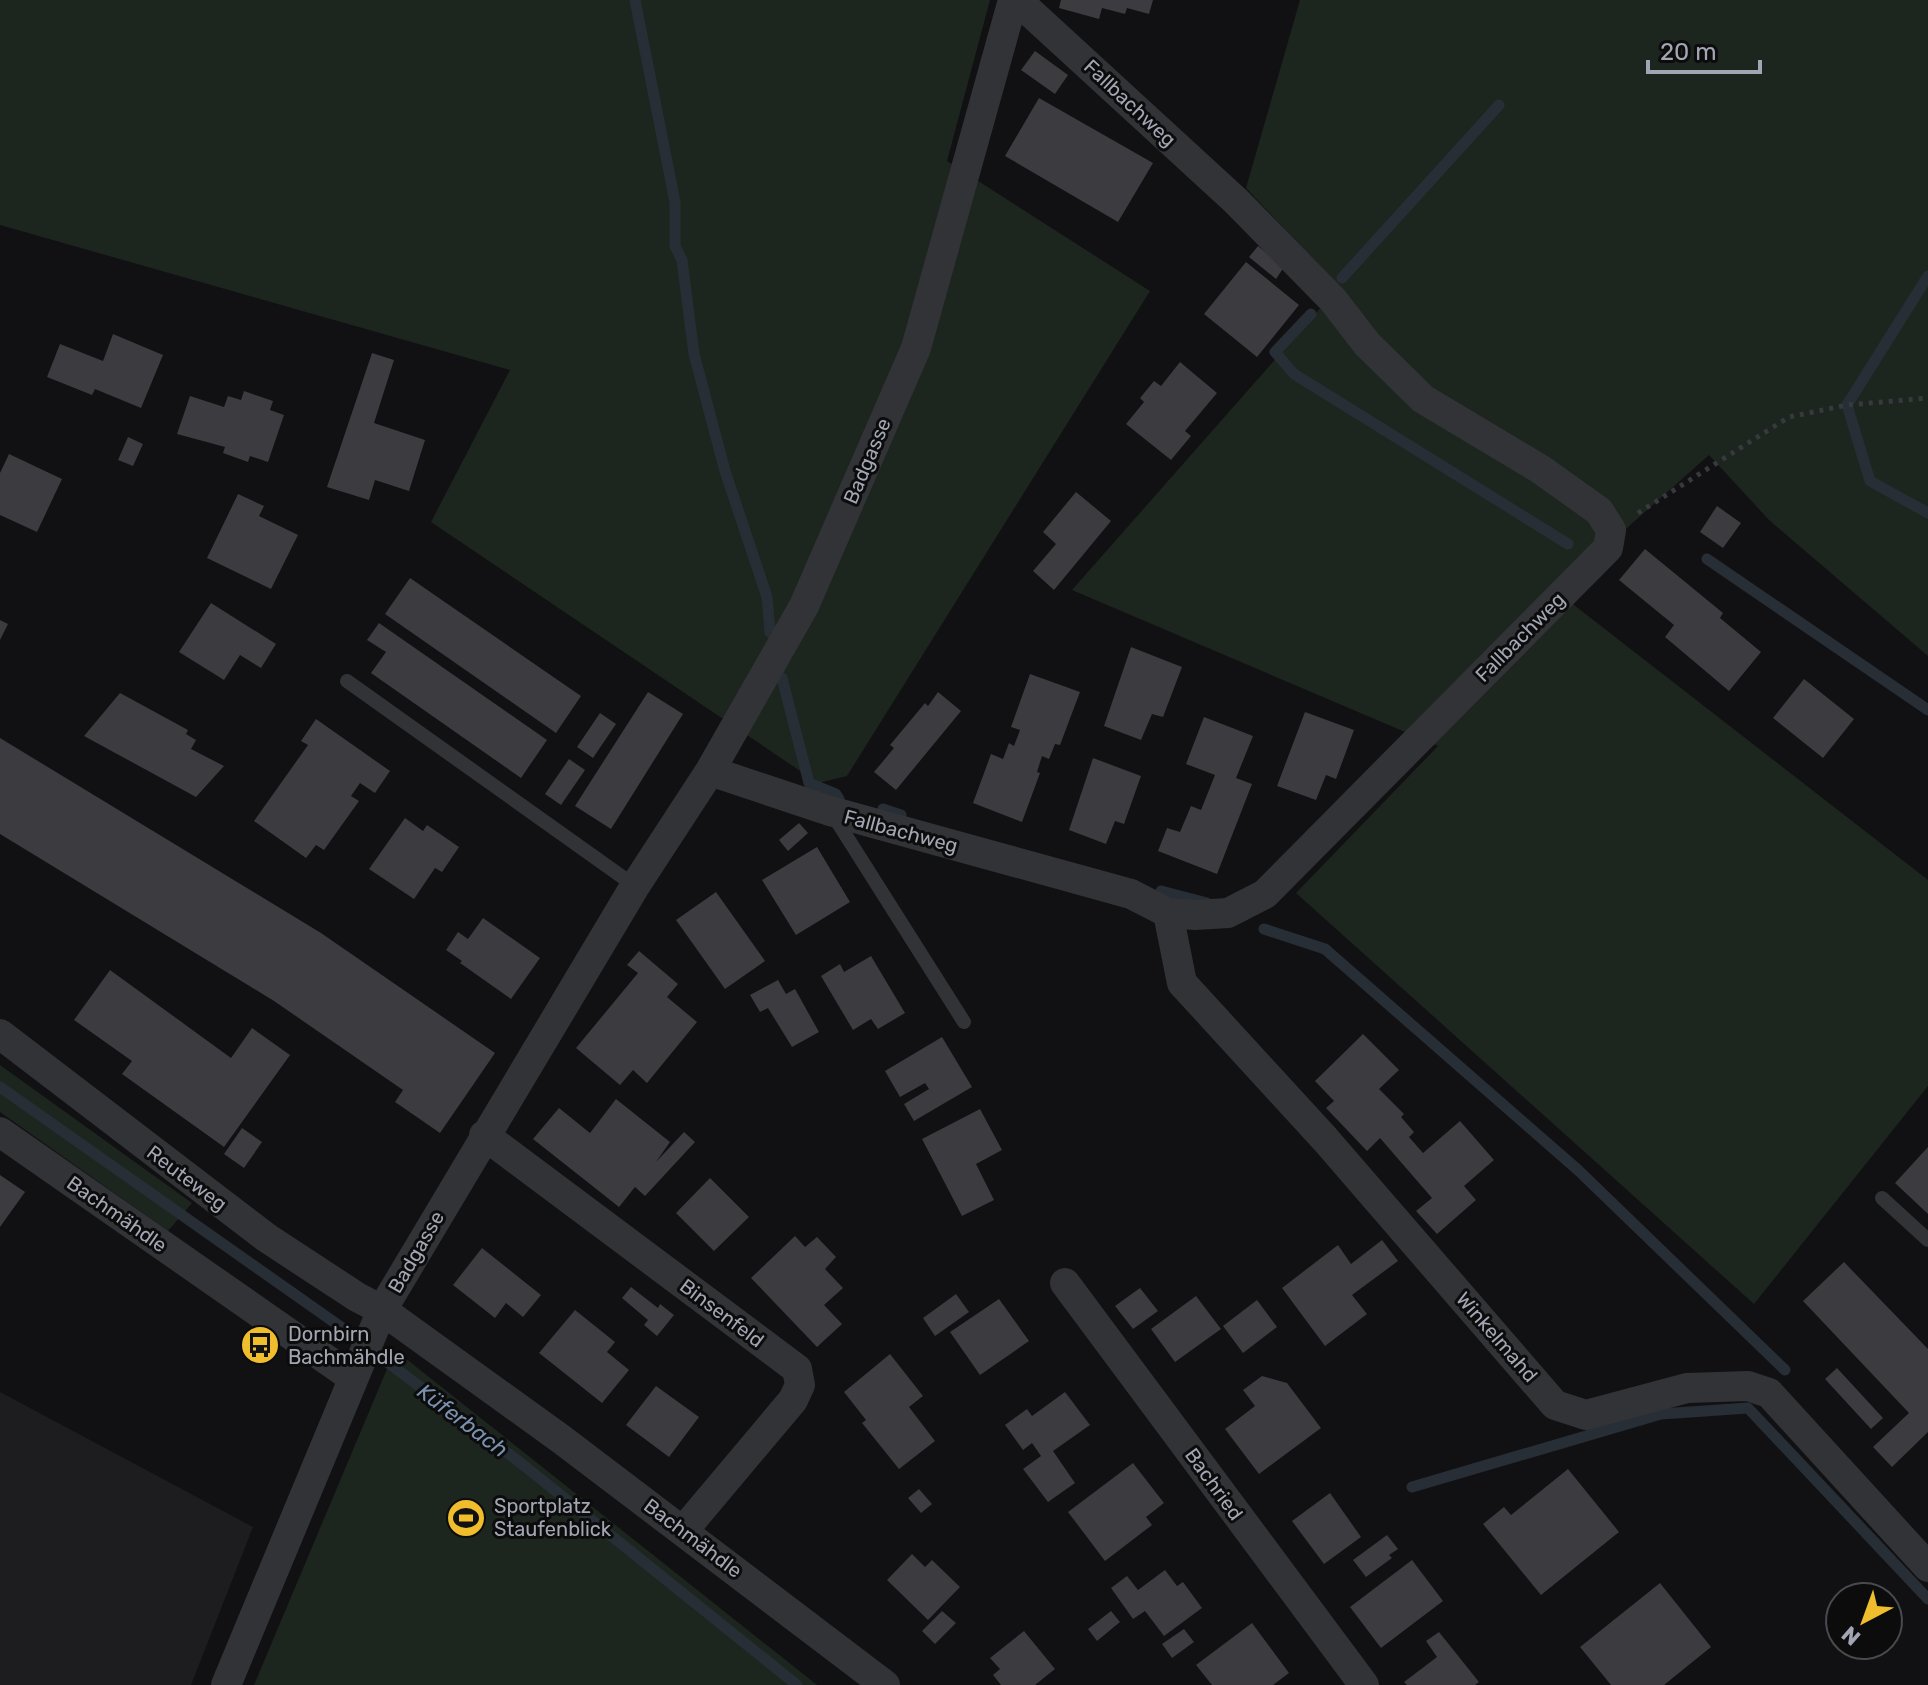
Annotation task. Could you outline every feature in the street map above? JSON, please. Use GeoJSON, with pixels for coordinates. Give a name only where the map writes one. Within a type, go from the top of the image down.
{"type":"FeatureCollection","features":[{"type":"Feature","properties":{"kind":"street","name":"Fallbachweg"},"geometry":{"type":"LineString","coordinates":[[710,771],[830,811],[1131,894],[1168,913],[1228,913],[1265,894],[1608,548],[1611,530],[1599,511],[1540,469],[1423,399],[1367,344],[1333,300],[1236,201],[1015,0]]}},
{"type":"Feature","properties":{"kind":"street","name":"Badgasse"},"geometry":{"type":"LineString","coordinates":[[226,1685],[367,1345],[484,1135],[635,886],[710,771],[804,606],[916,348],[1015,0]]}},
{"type":"Feature","properties":{"kind":"street","name":"Winkelmahd"},"geometry":{"type":"LineString","coordinates":[[1168,913],[1182,983],[1325,1139],[1555,1405],[1586,1415],[1687,1388],[1748,1386],[1769,1393],[1928,1567]]}},
{"type":"Feature","properties":{"kind":"street","name":"Reuteweg"},"geometry":{"type":"LineString","coordinates":[[0,1034],[267,1238],[357,1297],[367,1345]]}},
{"type":"Feature","properties":{"kind":"street","name":"Bachmähdle"},"geometry":{"type":"LineString","coordinates":[[0,1132],[367,1345],[561,1439],[885,1685]]}},
{"type":"Feature","properties":{"kind":"street","name":"Binsenfeld"},"geometry":{"type":"LineString","coordinates":[[484,1135],[797,1369],[800,1385],[793,1400],[683,1531]]}},
{"type":"Feature","properties":{"kind":"street","name":"Bachried"},"geometry":{"type":"LineString","coordinates":[[1065,1283],[1364,1685]]}},
{"type":"Feature","properties":{"kind":"lane"},"geometry":{"type":"LineString","coordinates":[[347,681],[635,886]]}},
{"type":"Feature","properties":{"kind":"lane"},"geometry":{"type":"LineString","coordinates":[[830,811],[964,1022]]}},
{"type":"Feature","properties":{"kind":"lane"},"geometry":{"type":"LineString","coordinates":[[1882,1198],[1928,1240]]}},
{"type":"Feature","properties":{"kind":"path"},"geometry":{"type":"LineString","coordinates":[[1611,530],[1789,417],[1847,405],[1928,398]]}},
{"type":"Feature","properties":{"kind":"shaded area"},"geometry":{"type":"Polygon","coordinates":[[[0,0],[990,0],[947,161],[1150,291],[847,776],[818,783],[431,522],[510,370],[0,225],[0,0]]]}},
{"type":"Feature","properties":{"kind":"shaded area"},"geometry":{"type":"Polygon","coordinates":[[[1300,0],[1928,0],[1928,656],[1769,520],[1709,455],[1556,591],[1928,880],[1928,1086],[1754,1304],[1296,893],[1438,746],[1072,590],[1339,287],[1246,188],[1300,0]]]}},
{"type":"Feature","properties":{"kind":"shaded area"},"geometry":{"type":"Polygon","coordinates":[[[0,1065],[192,1203],[168,1231],[0,1112],[0,1065]]]}},
{"type":"Feature","properties":{"kind":"shaded area","name":"Sportplatz Staufenblick"},"geometry":{"type":"Polygon","coordinates":[[[395,1350],[817,1685],[254,1685],[395,1350]]]}},
{"type":"Feature","properties":{"kind":"shaded area"},"geometry":{"type":"Polygon","coordinates":[[[0,1392],[253,1527],[191,1685],[0,1685],[0,1392]]]}},
{"type":"Feature","properties":{"kind":"building"},"geometry":{"type":"Polygon","coordinates":[[[1061,0],[1153,0],[1149,14],[1127,8],[1125,14],[1102,8],[1099,19],[1059,8],[1061,0]]]}},
{"type":"Feature","properties":{"kind":"building"},"geometry":{"type":"Polygon","coordinates":[[[1035,51],[1068,75],[1055,94],[1021,70],[1035,51]]]}},
{"type":"Feature","properties":{"kind":"building"},"geometry":{"type":"Polygon","coordinates":[[[1039,98],[1153,163],[1118,222],[1005,156],[1039,98]]]}},
{"type":"Feature","properties":{"kind":"building"},"geometry":{"type":"Polygon","coordinates":[[[1258,246],[1284,267],[1276,279],[1249,257],[1258,246]]]}},
{"type":"Feature","properties":{"kind":"building"},"geometry":{"type":"Polygon","coordinates":[[[1246,262],[1299,305],[1257,357],[1204,314],[1246,262]]]}},
{"type":"Feature","properties":{"kind":"building"},"geometry":{"type":"Polygon","coordinates":[[[113,334],[163,355],[141,408],[95,389],[92,395],[47,377],[60,344],[103,361],[113,334]]]}},
{"type":"Feature","properties":{"kind":"building"},"geometry":{"type":"Polygon","coordinates":[[[372,353],[394,360],[374,423],[425,440],[409,491],[375,480],[369,500],[327,487],[372,353]]]}},
{"type":"Feature","properties":{"kind":"building"},"geometry":{"type":"Polygon","coordinates":[[[1180,362],[1217,393],[1185,431],[1191,436],[1171,460],[1126,424],[1144,402],[1140,398],[1154,381],[1161,386],[1180,362]]]}},
{"type":"Feature","properties":{"kind":"building"},"geometry":{"type":"Polygon","coordinates":[[[244,391],[273,401],[270,410],[284,415],[268,462],[250,456],[248,462],[223,453],[225,447],[177,434],[190,396],[224,407],[228,396],[241,400],[244,391]]]}},
{"type":"Feature","properties":{"kind":"building"},"geometry":{"type":"Polygon","coordinates":[[[128,437],[143,444],[133,466],[118,460],[128,437]]]}},
{"type":"Feature","properties":{"kind":"building"},"geometry":{"type":"Polygon","coordinates":[[[9,454],[62,479],[37,532],[0,515],[0,473],[9,454]]]}},
{"type":"Feature","properties":{"kind":"building"},"geometry":{"type":"Polygon","coordinates":[[[1076,492],[1111,521],[1054,590],[1033,571],[1056,544],[1043,532],[1076,492]]]}},
{"type":"Feature","properties":{"kind":"building"},"geometry":{"type":"Polygon","coordinates":[[[238,494],[264,506],[259,516],[298,535],[271,589],[207,558],[238,494]]]}},
{"type":"Feature","properties":{"kind":"building"},"geometry":{"type":"Polygon","coordinates":[[[1717,506],[1741,523],[1723,548],[1700,532],[1717,506]]]}},
{"type":"Feature","properties":{"kind":"building"},"geometry":{"type":"Polygon","coordinates":[[[1645,549],[1723,613],[1720,618],[1761,652],[1729,691],[1665,637],[1674,625],[1619,580],[1645,549]]]}},
{"type":"Feature","properties":{"kind":"building"},"geometry":{"type":"Polygon","coordinates":[[[410,578],[581,696],[556,733],[385,614],[410,578]]]}},
{"type":"Feature","properties":{"kind":"building"},"geometry":{"type":"Polygon","coordinates":[[[211,603],[276,644],[261,668],[240,655],[224,680],[179,652],[211,603]]]}},
{"type":"Feature","properties":{"kind":"building"},"geometry":{"type":"Polygon","coordinates":[[[0,620],[8,624],[0,640],[0,620]]]}},
{"type":"Feature","properties":{"kind":"building"},"geometry":{"type":"Polygon","coordinates":[[[379,623],[547,740],[521,778],[371,673],[386,652],[367,640],[379,623]]]}},
{"type":"Feature","properties":{"kind":"building"},"geometry":{"type":"Polygon","coordinates":[[[1131,647],[1182,667],[1163,717],[1152,714],[1141,740],[1104,726],[1131,647]]]}},
{"type":"Feature","properties":{"kind":"building"},"geometry":{"type":"Polygon","coordinates":[[[1030,674],[1080,692],[1060,745],[1055,744],[1049,759],[1042,756],[1037,772],[1040,773],[1022,822],[973,803],[991,754],[1003,759],[1009,743],[1014,746],[1020,730],[1011,727],[1030,674]]]}},
{"type":"Feature","properties":{"kind":"building"},"geometry":{"type":"Polygon","coordinates":[[[1804,679],[1854,719],[1823,758],[1773,718],[1804,679]]]}},
{"type":"Feature","properties":{"kind":"building"},"geometry":{"type":"Polygon","coordinates":[[[648,692],[683,714],[611,829],[575,806],[648,692]]]}},
{"type":"Feature","properties":{"kind":"building"},"geometry":{"type":"Polygon","coordinates":[[[938,692],[961,711],[896,790],[874,772],[894,748],[890,745],[938,692]]]}},
{"type":"Feature","properties":{"kind":"building"},"geometry":{"type":"Polygon","coordinates":[[[120,693],[188,730],[186,734],[196,740],[191,749],[224,766],[196,797],[84,736],[120,693]]]}},
{"type":"Feature","properties":{"kind":"building"},"geometry":{"type":"Polygon","coordinates":[[[1305,712],[1354,730],[1336,779],[1326,775],[1316,800],[1277,786],[1305,712]]]}},
{"type":"Feature","properties":{"kind":"building"},"geometry":{"type":"Polygon","coordinates":[[[600,713],[616,724],[593,758],[577,747],[600,713]]]}},
{"type":"Feature","properties":{"kind":"building"},"geometry":{"type":"Polygon","coordinates":[[[1204,717],[1253,736],[1236,778],[1252,784],[1217,874],[1158,851],[1167,828],[1180,832],[1191,806],[1201,810],[1215,775],[1186,764],[1204,717]]]}},
{"type":"Feature","properties":{"kind":"building"},"geometry":{"type":"Polygon","coordinates":[[[316,719],[390,771],[375,793],[360,783],[351,796],[359,801],[324,850],[316,845],[306,858],[254,821],[308,745],[301,741],[316,719]]]}},
{"type":"Feature","properties":{"kind":"building"},"geometry":{"type":"Polygon","coordinates":[[[0,738],[321,933],[495,1053],[440,1133],[395,1102],[403,1090],[274,1001],[0,834],[0,738]]]}},
{"type":"Feature","properties":{"kind":"building"},"geometry":{"type":"Polygon","coordinates":[[[1093,758],[1141,776],[1124,824],[1115,821],[1106,844],[1069,830],[1093,758]]]}},
{"type":"Feature","properties":{"kind":"building"},"geometry":{"type":"Polygon","coordinates":[[[569,759],[585,770],[561,805],[545,794],[569,759]]]}},
{"type":"Feature","properties":{"kind":"building"},"geometry":{"type":"Polygon","coordinates":[[[405,818],[423,831],[427,825],[459,847],[442,872],[435,868],[414,899],[369,869],[405,818]]]}},
{"type":"Feature","properties":{"kind":"building"},"geometry":{"type":"Polygon","coordinates":[[[799,823],[808,833],[788,851],[779,840],[799,823]]]}},
{"type":"Feature","properties":{"kind":"building"},"geometry":{"type":"Polygon","coordinates":[[[817,847],[850,902],[796,935],[762,880],[817,847]]]}},
{"type":"Feature","properties":{"kind":"building"},"geometry":{"type":"Polygon","coordinates":[[[716,892],[765,961],[725,989],[676,920],[716,892]]]}},
{"type":"Feature","properties":{"kind":"building"},"geometry":{"type":"Polygon","coordinates":[[[483,918],[540,958],[511,999],[446,950],[458,932],[468,939],[483,918]]]}},
{"type":"Feature","properties":{"kind":"building"},"geometry":{"type":"Polygon","coordinates":[[[639,951],[678,984],[667,997],[697,1022],[647,1083],[633,1070],[620,1085],[576,1048],[638,973],[627,965],[639,951]]]}},
{"type":"Feature","properties":{"kind":"building"},"geometry":{"type":"Polygon","coordinates":[[[871,956],[905,1013],[878,1029],[871,1019],[853,1030],[821,976],[840,964],[844,972],[871,956]]]}},
{"type":"Feature","properties":{"kind":"building"},"geometry":{"type":"Polygon","coordinates":[[[110,970],[231,1058],[252,1028],[290,1055],[224,1147],[122,1074],[132,1061],[74,1020],[110,970]]]}},
{"type":"Feature","properties":{"kind":"building"},"geometry":{"type":"Polygon","coordinates":[[[778,980],[786,994],[795,989],[819,1032],[792,1047],[768,1008],[760,1012],[750,995],[778,980]]]}},
{"type":"Feature","properties":{"kind":"building"},"geometry":{"type":"Polygon","coordinates":[[[1363,1034],[1399,1070],[1379,1089],[1404,1114],[1401,1117],[1414,1132],[1409,1137],[1423,1153],[1460,1121],[1494,1160],[1464,1186],[1476,1200],[1437,1234],[1416,1211],[1432,1198],[1380,1138],[1367,1151],[1326,1108],[1334,1101],[1315,1081],[1363,1034]]]}},
{"type":"Feature","properties":{"kind":"building"},"geometry":{"type":"Polygon","coordinates":[[[942,1037],[972,1087],[914,1121],[904,1104],[929,1089],[925,1083],[900,1097],[885,1071],[942,1037]]]}},
{"type":"Feature","properties":{"kind":"building"},"geometry":{"type":"Polygon","coordinates":[[[616,1099],[670,1142],[656,1162],[684,1132],[695,1142],[645,1196],[635,1187],[619,1207],[533,1139],[559,1108],[590,1133],[616,1099]]]}},
{"type":"Feature","properties":{"kind":"building"},"geometry":{"type":"Polygon","coordinates":[[[980,1109],[1002,1150],[976,1164],[994,1200],[962,1216],[922,1139],[980,1109]]]}},
{"type":"Feature","properties":{"kind":"building"},"geometry":{"type":"Polygon","coordinates":[[[242,1128],[262,1142],[244,1168],[224,1154],[242,1128]]]}},
{"type":"Feature","properties":{"kind":"building"},"geometry":{"type":"Polygon","coordinates":[[[1928,1147],[1928,1214],[1895,1183],[1928,1147]]]}},
{"type":"Feature","properties":{"kind":"building"},"geometry":{"type":"Polygon","coordinates":[[[0,1175],[25,1192],[0,1227],[0,1175]]]}},
{"type":"Feature","properties":{"kind":"building"},"geometry":{"type":"Polygon","coordinates":[[[710,1178],[749,1217],[714,1251],[676,1213],[710,1178]]]}},
{"type":"Feature","properties":{"kind":"building"},"geometry":{"type":"Polygon","coordinates":[[[795,1236],[805,1247],[817,1237],[836,1257],[825,1269],[843,1288],[824,1305],[842,1324],[817,1347],[751,1278],[795,1236]]]}},
{"type":"Feature","properties":{"kind":"building"},"geometry":{"type":"Polygon","coordinates":[[[1382,1240],[1398,1261],[1352,1295],[1367,1314],[1325,1346],[1282,1288],[1338,1245],[1351,1264],[1382,1240]]]}},
{"type":"Feature","properties":{"kind":"building"},"geometry":{"type":"Polygon","coordinates":[[[482,1248],[541,1295],[523,1317],[506,1303],[495,1318],[453,1285],[482,1248]]]}},
{"type":"Feature","properties":{"kind":"building"},"geometry":{"type":"Polygon","coordinates":[[[1844,1262],[1928,1349],[1928,1432],[1892,1467],[1873,1447],[1909,1413],[1803,1301],[1844,1262]]]}},
{"type":"Feature","properties":{"kind":"building"},"geometry":{"type":"Polygon","coordinates":[[[631,1287],[658,1308],[660,1304],[674,1315],[657,1336],[644,1325],[648,1320],[622,1298],[631,1287]]]}},
{"type":"Feature","properties":{"kind":"building"},"geometry":{"type":"Polygon","coordinates":[[[1140,1288],[1158,1311],[1133,1329],[1115,1306],[1140,1288]]]}},
{"type":"Feature","properties":{"kind":"building"},"geometry":{"type":"Polygon","coordinates":[[[956,1294],[969,1312],[935,1336],[923,1318],[956,1294]]]}},
{"type":"Feature","properties":{"kind":"building"},"geometry":{"type":"Polygon","coordinates":[[[1196,1296],[1221,1329],[1175,1362],[1151,1329],[1196,1296]]]}},
{"type":"Feature","properties":{"kind":"building"},"geometry":{"type":"Polygon","coordinates":[[[999,1299],[1029,1341],[980,1375],[950,1332],[999,1299]]]}},
{"type":"Feature","properties":{"kind":"building"},"geometry":{"type":"Polygon","coordinates":[[[1257,1300],[1277,1327],[1243,1353],[1223,1326],[1257,1300]]]}},
{"type":"Feature","properties":{"kind":"building"},"geometry":{"type":"Polygon","coordinates":[[[575,1310],[615,1342],[607,1352],[629,1370],[602,1403],[539,1353],[575,1310]]]}},
{"type":"Feature","properties":{"kind":"building"},"geometry":{"type":"Polygon","coordinates":[[[890,1354],[923,1396],[909,1407],[935,1441],[899,1469],[862,1423],[866,1420],[844,1392],[890,1354]]]}},
{"type":"Feature","properties":{"kind":"building"},"geometry":{"type":"Polygon","coordinates":[[[1837,1368],[1883,1418],[1871,1429],[1825,1379],[1837,1368]]]}},
{"type":"Feature","properties":{"kind":"building"},"geometry":{"type":"Polygon","coordinates":[[[1262,1376],[1287,1383],[1321,1428],[1259,1474],[1225,1429],[1255,1406],[1243,1390],[1262,1376]]]}},
{"type":"Feature","properties":{"kind":"building"},"geometry":{"type":"Polygon","coordinates":[[[656,1386],[699,1417],[669,1457],[626,1425],[656,1386]]]}},
{"type":"Feature","properties":{"kind":"building"},"geometry":{"type":"Polygon","coordinates":[[[1065,1392],[1090,1425],[1053,1451],[1075,1483],[1048,1502],[1023,1469],[1041,1456],[1032,1443],[1023,1450],[1005,1425],[1027,1409],[1032,1416],[1065,1392]]]}},
{"type":"Feature","properties":{"kind":"building"},"geometry":{"type":"Polygon","coordinates":[[[1133,1463],[1164,1503],[1146,1517],[1152,1525],[1105,1561],[1068,1512],[1133,1463]]]}},
{"type":"Feature","properties":{"kind":"building"},"geometry":{"type":"Polygon","coordinates":[[[1568,1469],[1619,1532],[1541,1595],[1483,1524],[1504,1507],[1511,1515],[1568,1469]]]}},
{"type":"Feature","properties":{"kind":"building"},"geometry":{"type":"Polygon","coordinates":[[[919,1489],[932,1504],[921,1513],[908,1498],[919,1489]]]}},
{"type":"Feature","properties":{"kind":"building"},"geometry":{"type":"Polygon","coordinates":[[[1330,1493],[1361,1537],[1324,1564],[1292,1521],[1330,1493]]]}},
{"type":"Feature","properties":{"kind":"building"},"geometry":{"type":"Polygon","coordinates":[[[1387,1535],[1398,1549],[1389,1555],[1392,1558],[1366,1577],[1353,1560],[1387,1535]]]}},
{"type":"Feature","properties":{"kind":"building"},"geometry":{"type":"Polygon","coordinates":[[[912,1554],[925,1567],[932,1560],[960,1587],[928,1620],[887,1580],[912,1554]]]}},
{"type":"Feature","properties":{"kind":"building"},"geometry":{"type":"Polygon","coordinates":[[[1412,1560],[1443,1601],[1381,1648],[1350,1607],[1412,1560]]]}},
{"type":"Feature","properties":{"kind":"building"},"geometry":{"type":"Polygon","coordinates":[[[1165,1570],[1177,1586],[1183,1582],[1202,1608],[1164,1636],[1145,1611],[1133,1619],[1111,1588],[1127,1576],[1138,1590],[1165,1570]]]}},
{"type":"Feature","properties":{"kind":"building"},"geometry":{"type":"Polygon","coordinates":[[[1660,1583],[1711,1647],[1664,1685],[1611,1685],[1580,1647],[1660,1583]]]}},
{"type":"Feature","properties":{"kind":"building"},"geometry":{"type":"Polygon","coordinates":[[[942,1611],[956,1623],[935,1644],[922,1631],[942,1611]]]}},
{"type":"Feature","properties":{"kind":"building"},"geometry":{"type":"Polygon","coordinates":[[[1111,1611],[1120,1622],[1097,1641],[1088,1629],[1111,1611]]]}},
{"type":"Feature","properties":{"kind":"building"},"geometry":{"type":"Polygon","coordinates":[[[1252,1623],[1289,1673],[1273,1685],[1212,1685],[1196,1665],[1252,1623]]]}},
{"type":"Feature","properties":{"kind":"building"},"geometry":{"type":"Polygon","coordinates":[[[1184,1629],[1194,1642],[1172,1658],[1162,1644],[1184,1629]]]}},
{"type":"Feature","properties":{"kind":"building"},"geometry":{"type":"Polygon","coordinates":[[[1024,1631],[1055,1669],[1035,1685],[1001,1685],[993,1675],[1000,1669],[990,1658],[1024,1631]]]}},
{"type":"Feature","properties":{"kind":"building"},"geometry":{"type":"Polygon","coordinates":[[[1439,1632],[1479,1682],[1475,1685],[1407,1685],[1404,1682],[1437,1657],[1426,1641],[1439,1632]]]}},
{"type":"Feature","properties":{"kind":"waterway"},"geometry":{"type":"LineString","coordinates":[[635,0],[675,202],[675,246],[682,260],[694,354],[725,471],[767,597],[770,632]]}},
{"type":"Feature","properties":{"kind":"waterway"},"geometry":{"type":"LineString","coordinates":[[1342,278],[1499,105]]}},
{"type":"Feature","properties":{"kind":"waterway"},"geometry":{"type":"LineString","coordinates":[[1928,276],[1847,405],[1870,481],[1928,513]]}},
{"type":"Feature","properties":{"kind":"waterway"},"geometry":{"type":"LineString","coordinates":[[1311,314],[1275,352],[1294,374],[1568,544]]}},
{"type":"Feature","properties":{"kind":"waterway"},"geometry":{"type":"LineString","coordinates":[[1707,559],[1928,710]]}},
{"type":"Feature","properties":{"kind":"waterway"},"geometry":{"type":"LineString","coordinates":[[782,678],[809,783],[836,794],[839,799]]}},
{"type":"Feature","properties":{"kind":"waterway"},"geometry":{"type":"LineString","coordinates":[[883,809],[901,815]]}},
{"type":"Feature","properties":{"kind":"waterway"},"geometry":{"type":"LineString","coordinates":[[1161,891],[1207,903]]}},
{"type":"Feature","properties":{"kind":"waterway"},"geometry":{"type":"LineString","coordinates":[[1264,929],[1325,949],[1578,1170],[1785,1370]]}},
{"type":"Feature","properties":{"kind":"waterway","name":"Küferbach"},"geometry":{"type":"LineString","coordinates":[[0,1087],[341,1327],[522,1464],[797,1685]]}},
{"type":"Feature","properties":{"kind":"waterway"},"geometry":{"type":"LineString","coordinates":[[1412,1487],[1661,1414],[1748,1408],[1928,1599]]}},
{"type":"Feature","properties":{"kind":"place","name":"Dornbirn Bachmähdle"},"geometry":{"type":"Point","coordinates":[260,1345]}},
{"type":"Feature","properties":{"kind":"place","name":"Sportplatz Staufenblick"},"geometry":{"type":"Point","coordinates":[466,1518]}}]}
